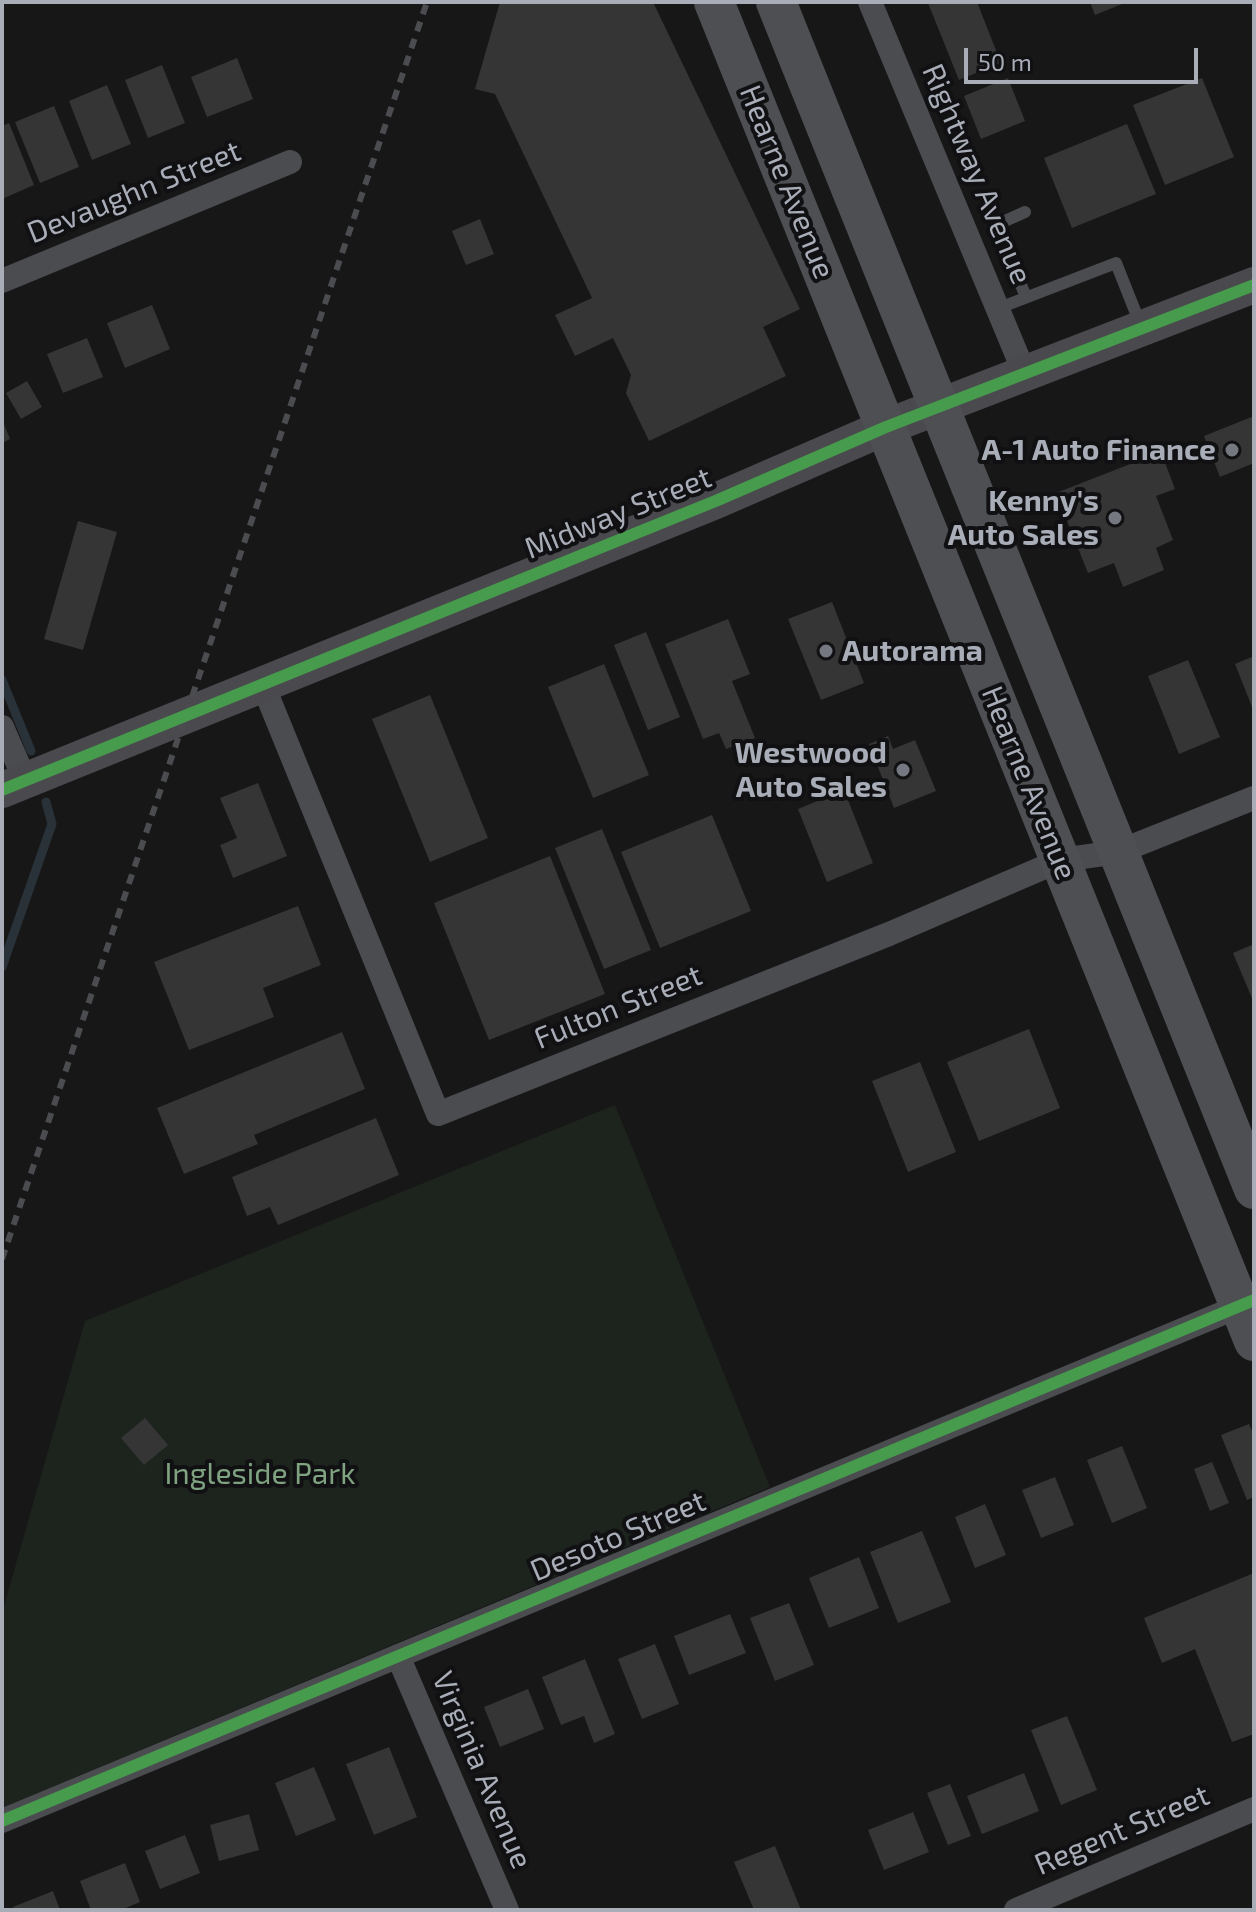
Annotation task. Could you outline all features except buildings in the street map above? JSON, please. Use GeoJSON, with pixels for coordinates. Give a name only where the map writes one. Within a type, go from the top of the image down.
{"type":"FeatureCollection","features":[{"type":"Feature","properties":{"kind":"main road","name":"Hearne Avenue"},"geometry":{"type":"LineString","coordinates":[[714,2],[1249,1316]]}},
{"type":"Feature","properties":{"kind":"main road","name":"Hearne Avenue"},"geometry":{"type":"LineString","coordinates":[[776,2],[1254,1189]]}},
{"type":"Feature","properties":{"kind":"street","name":"Rightway Avenue"},"geometry":{"type":"LineString","coordinates":[[870,2],[1024,372]]}},
{"type":"Feature","properties":{"kind":"street","name":"Devaughn Street"},"geometry":{"type":"LineString","coordinates":[[2,281],[290,162]]}},
{"type":"Feature","properties":{"kind":"street","name":"Midway Street"},"geometry":{"type":"LineString","coordinates":[[14,785],[718,500],[886,427],[1254,285]]}},
{"type":"Feature","properties":{"kind":"street","name":"Fulton Street"},"geometry":{"type":"LineString","coordinates":[[263,685],[438,1114],[889,934],[1061,860],[1118,852],[1254,798]]}},
{"type":"Feature","properties":{"kind":"street"},"geometry":{"type":"LineString","coordinates":[[2,727],[14,785]]}},
{"type":"Feature","properties":{"kind":"street","name":"Desoto Street"},"geometry":{"type":"LineString","coordinates":[[2,1821],[398,1656],[1249,1316]]}},
{"type":"Feature","properties":{"kind":"street","name":"Virginia Avenue"},"geometry":{"type":"LineString","coordinates":[[398,1656],[507,1910]]}},
{"type":"Feature","properties":{"kind":"street","name":"Regent Street"},"geometry":{"type":"LineString","coordinates":[[1016,1910],[1254,1809]]}},
{"type":"Feature","properties":{"kind":"lane"},"geometry":{"type":"LineString","coordinates":[[968,236],[1025,212]]}},
{"type":"Feature","properties":{"kind":"lane"},"geometry":{"type":"LineString","coordinates":[[996,225],[1026,297]]}},
{"type":"Feature","properties":{"kind":"lane"},"geometry":{"type":"LineString","coordinates":[[999,308],[1116,263],[1143,329]]}},
{"type":"Feature","properties":{"kind":"green space","name":"Ingleside Park"},"geometry":{"type":"Polygon","coordinates":[[[615,1105],[770,1487],[2,1808],[2,1613],[85,1321],[615,1105]]]}},
{"type":"Feature","properties":{"kind":"waterway"},"geometry":{"type":"LineString","coordinates":[[2,680],[31,751]]}},
{"type":"Feature","properties":{"kind":"waterway"},"geometry":{"type":"LineString","coordinates":[[2,967],[52,824],[46,802]]}},
{"type":"Feature","properties":{"kind":"railway"},"geometry":{"type":"LineString","coordinates":[[2,1259],[427,2]]}},
{"type":"Feature","properties":{"kind":"cycle path"},"geometry":{"type":"LineString","coordinates":[[2,790],[718,500],[886,427],[1254,285]]}},
{"type":"Feature","properties":{"kind":"cycle path"},"geometry":{"type":"LineString","coordinates":[[2,1821],[1254,1300]]}},
{"type":"Feature","properties":{"kind":"place","name":"A-1 Auto Finance"},"geometry":{"type":"Point","coordinates":[1232,450]}},
{"type":"Feature","properties":{"kind":"place","name":"Kenny's Auto Sales"},"geometry":{"type":"Point","coordinates":[1115,518]}},
{"type":"Feature","properties":{"kind":"place","name":"Autorama"},"geometry":{"type":"Point","coordinates":[826,651]}},
{"type":"Feature","properties":{"kind":"place","name":"Westwood Auto Sales"},"geometry":{"type":"Point","coordinates":[903,770]}}]}
